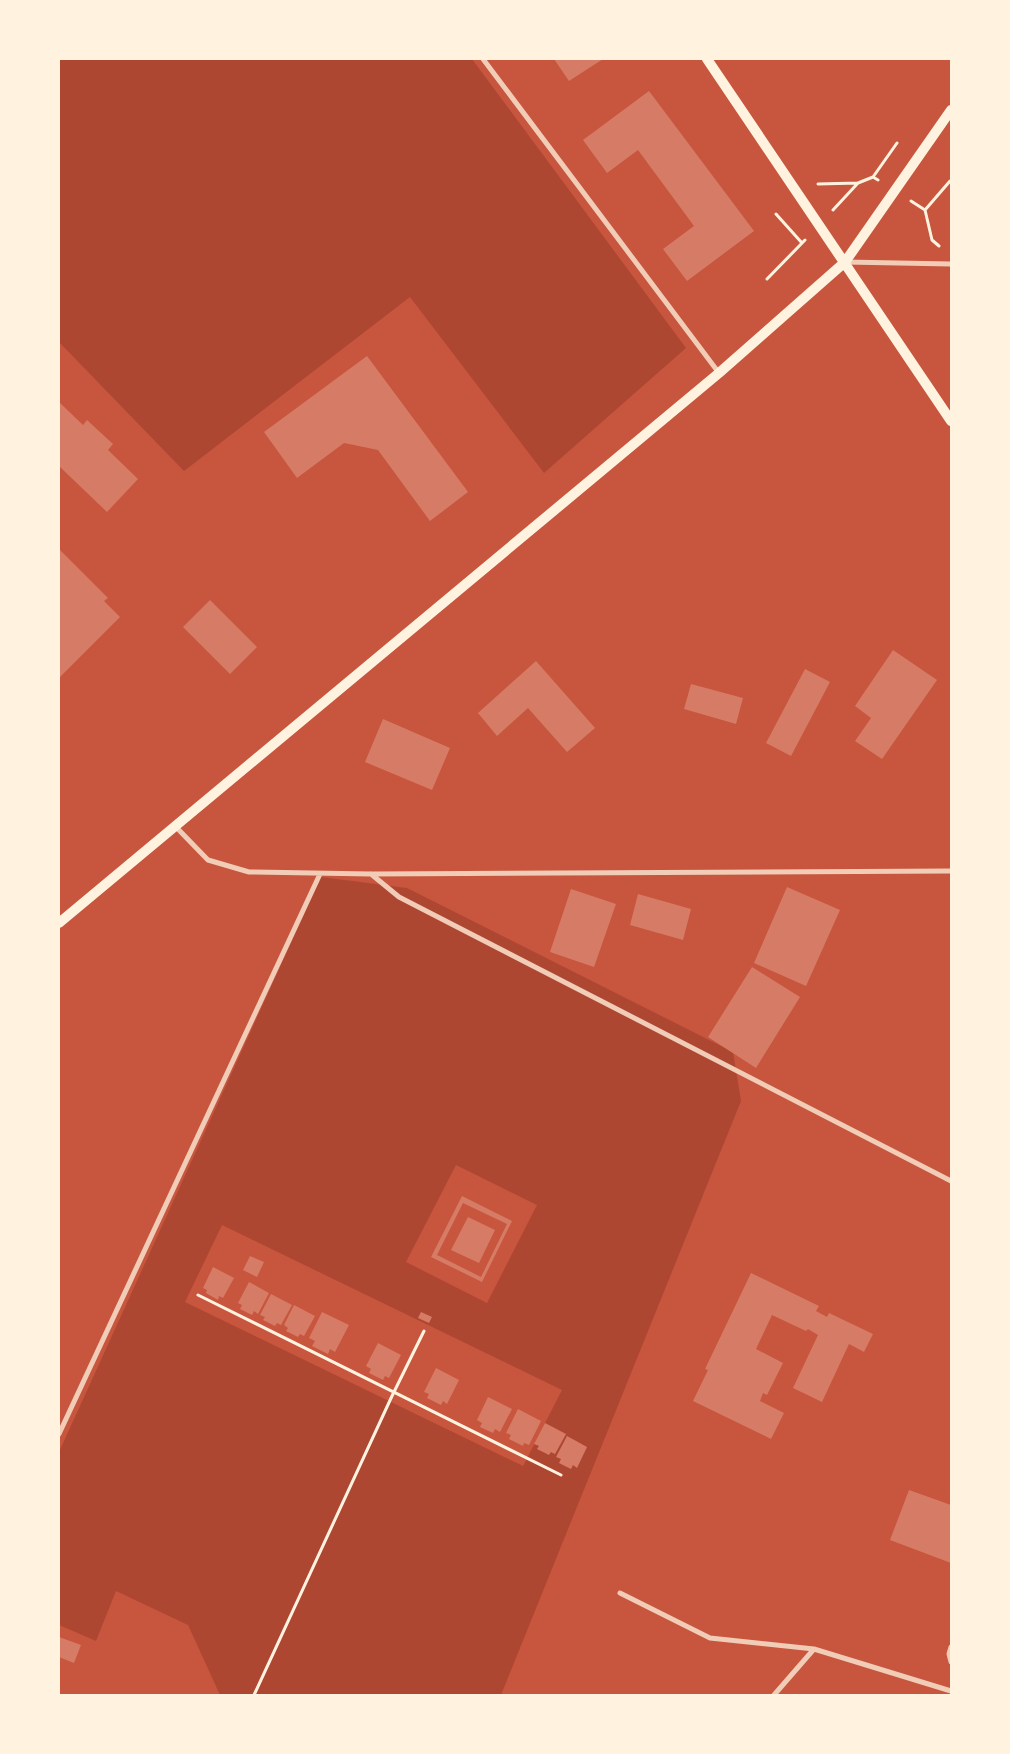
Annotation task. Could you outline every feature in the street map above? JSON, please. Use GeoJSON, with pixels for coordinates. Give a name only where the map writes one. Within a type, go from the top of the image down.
{"type":"FeatureCollection","features":[{"type":"Feature","properties":{"kind":"main road"},"geometry":{"type":"LineString","coordinates":[[707,59],[951,422]]}},
{"type":"Feature","properties":{"kind":"main road"},"geometry":{"type":"LineString","coordinates":[[59,923],[719,373],[845,262],[951,110]]}},
{"type":"Feature","properties":{"kind":"street"},"geometry":{"type":"LineString","coordinates":[[483,59],[719,373]]}},
{"type":"Feature","properties":{"kind":"street"},"geometry":{"type":"LineString","coordinates":[[845,262],[951,264]]}},
{"type":"Feature","properties":{"kind":"street"},"geometry":{"type":"LineString","coordinates":[[174,826],[208,860],[249,872],[371,874],[951,871]]}},
{"type":"Feature","properties":{"kind":"street"},"geometry":{"type":"LineString","coordinates":[[59,1434],[320,874]]}},
{"type":"Feature","properties":{"kind":"street"},"geometry":{"type":"LineString","coordinates":[[371,874],[399,897],[951,1181]]}},
{"type":"Feature","properties":{"kind":"street"},"geometry":{"type":"LineString","coordinates":[[620,1593],[710,1638],[814,1649],[951,1692]]}},
{"type":"Feature","properties":{"kind":"street"},"geometry":{"type":"LineString","coordinates":[[951,1647],[949,1654],[951,1662]]}},
{"type":"Feature","properties":{"kind":"street"},"geometry":{"type":"LineString","coordinates":[[774,1695],[814,1649]]}},
{"type":"Feature","properties":{"kind":"path"},"geometry":{"type":"LineString","coordinates":[[874,177],[898,143]]}},
{"type":"Feature","properties":{"kind":"path"},"geometry":{"type":"LineString","coordinates":[[942,249],[932,240],[925,210],[950,181]]}},
{"type":"Feature","properties":{"kind":"path"},"geometry":{"type":"LineString","coordinates":[[818,184],[858,183]]}},
{"type":"Feature","properties":{"kind":"path"},"geometry":{"type":"LineString","coordinates":[[767,279],[802,242],[776,214]]}},
{"type":"Feature","properties":{"kind":"path"},"geometry":{"type":"LineString","coordinates":[[198,1295],[393,1394],[561,1475]]}},
{"type":"Feature","properties":{"kind":"path"},"geometry":{"type":"LineString","coordinates":[[254,1695],[424,1331]]}},
{"type":"Feature","properties":{"kind":"shaded area"},"geometry":{"type":"Polygon","coordinates":[[[59,59],[472,59],[686,348],[544,473],[410,297],[184,471],[59,342],[59,59]]]}},
{"type":"Feature","properties":{"kind":"shaded area"},"geometry":{"type":"Polygon","coordinates":[[[321,877],[407,888],[733,1052],[741,1101],[501,1695],[220,1695],[188,1625],[116,1591],[96,1641],[59,1625],[59,1452],[321,877]],[[456,1165],[406,1262],[487,1303],[537,1205],[456,1165]],[[222,1225],[185,1302],[523,1466],[562,1390],[222,1225]]]}},
{"type":"Feature","properties":{"kind":"building"},"geometry":{"type":"Polygon","coordinates":[[[554,59],[603,59],[569,81],[554,59]]]}},
{"type":"Feature","properties":{"kind":"building"},"geometry":{"type":"Polygon","coordinates":[[[649,91],[754,231],[687,281],[663,249],[694,226],[638,150],[607,173],[583,140],[649,91]]]}},
{"type":"Feature","properties":{"kind":"building"},"geometry":{"type":"Polygon","coordinates":[[[367,356],[468,492],[430,521],[378,450],[344,443],[297,478],[264,432],[367,356]]]}},
{"type":"Feature","properties":{"kind":"building"},"geometry":{"type":"Polygon","coordinates":[[[59,402],[83,425],[87,420],[113,444],[108,450],[138,479],[107,512],[59,466],[59,402]]]}},
{"type":"Feature","properties":{"kind":"building"},"geometry":{"type":"Polygon","coordinates":[[[59,549],[108,598],[104,601],[120,617],[59,678],[59,549]]]}},
{"type":"Feature","properties":{"kind":"building"},"geometry":{"type":"Polygon","coordinates":[[[210,600],[257,647],[230,674],[183,627],[210,600]]]}},
{"type":"Feature","properties":{"kind":"building"},"geometry":{"type":"Polygon","coordinates":[[[893,650],[937,680],[882,759],[855,741],[871,718],[855,706],[893,650]]]}},
{"type":"Feature","properties":{"kind":"building"},"geometry":{"type":"Polygon","coordinates":[[[536,661],[595,728],[567,752],[528,708],[497,736],[478,713],[536,661]]]}},
{"type":"Feature","properties":{"kind":"building"},"geometry":{"type":"Polygon","coordinates":[[[805,669],[830,682],[791,756],[766,743],[805,669]]]}},
{"type":"Feature","properties":{"kind":"building"},"geometry":{"type":"Polygon","coordinates":[[[691,684],[743,698],[736,724],[684,709],[691,684]]]}},
{"type":"Feature","properties":{"kind":"building"},"geometry":{"type":"Polygon","coordinates":[[[383,719],[450,748],[432,790],[365,762],[383,719]]]}},
{"type":"Feature","properties":{"kind":"building"},"geometry":{"type":"Polygon","coordinates":[[[787,887],[840,910],[806,986],[754,963],[787,887]]]}},
{"type":"Feature","properties":{"kind":"building"},"geometry":{"type":"Polygon","coordinates":[[[571,889],[616,904],[594,967],[550,952],[571,889]]]}},
{"type":"Feature","properties":{"kind":"building"},"geometry":{"type":"Polygon","coordinates":[[[638,894],[691,909],[683,940],[630,925],[638,894]]]}},
{"type":"Feature","properties":{"kind":"building"},"geometry":{"type":"Polygon","coordinates":[[[752,967],[800,997],[756,1068],[708,1037],[752,967]]]}},
{"type":"Feature","properties":{"kind":"building"},"geometry":{"type":"Polygon","coordinates":[[[462,1196],[512,1221],[482,1282],[431,1257],[462,1196]],[[463,1203],[437,1255],[481,1277],[507,1224],[463,1203]]]}},
{"type":"Feature","properties":{"kind":"building"},"geometry":{"type":"Polygon","coordinates":[[[468,1217],[495,1230],[479,1263],[451,1250],[468,1217]]]}},
{"type":"Feature","properties":{"kind":"building"},"geometry":{"type":"Polygon","coordinates":[[[250,1256],[264,1262],[257,1277],[243,1270],[250,1256]]]}},
{"type":"Feature","properties":{"kind":"building"},"geometry":{"type":"Polygon","coordinates":[[[213,1267],[234,1278],[223,1298],[219,1296],[218,1300],[206,1293],[207,1290],[203,1288],[213,1267]]]}},
{"type":"Feature","properties":{"kind":"building"},"geometry":{"type":"Polygon","coordinates":[[[751,1273],[819,1306],[816,1311],[827,1317],[829,1313],[873,1334],[864,1352],[849,1344],[822,1402],[793,1388],[818,1335],[808,1329],[806,1331],[772,1315],[756,1349],[783,1363],[767,1395],[763,1393],[760,1401],[784,1413],[771,1439],[693,1401],[708,1370],[705,1369],[751,1273]]]}},
{"type":"Feature","properties":{"kind":"building"},"geometry":{"type":"Polygon","coordinates":[[[249,1282],[269,1293],[258,1314],[254,1311],[252,1315],[240,1309],[242,1305],[238,1303],[249,1282]]]}},
{"type":"Feature","properties":{"kind":"building"},"geometry":{"type":"Polygon","coordinates":[[[271,1294],[292,1305],[281,1325],[277,1323],[275,1326],[263,1320],[265,1317],[260,1315],[271,1294]]]}},
{"type":"Feature","properties":{"kind":"building"},"geometry":{"type":"Polygon","coordinates":[[[294,1305],[315,1316],[304,1336],[300,1334],[298,1337],[286,1331],[288,1328],[284,1325],[294,1305]]]}},
{"type":"Feature","properties":{"kind":"building"},"geometry":{"type":"Polygon","coordinates":[[[322,1312],[349,1325],[335,1352],[330,1349],[328,1354],[312,1346],[315,1341],[309,1338],[322,1312]]]}},
{"type":"Feature","properties":{"kind":"building"},"geometry":{"type":"Polygon","coordinates":[[[421,1312],[432,1317],[429,1323],[418,1318],[421,1312]]]}},
{"type":"Feature","properties":{"kind":"building"},"geometry":{"type":"Polygon","coordinates":[[[378,1343],[401,1355],[389,1378],[385,1376],[383,1380],[369,1373],[371,1369],[366,1366],[378,1343]]]}},
{"type":"Feature","properties":{"kind":"building"},"geometry":{"type":"Polygon","coordinates":[[[436,1368],[459,1380],[447,1404],[443,1401],[441,1405],[427,1398],[429,1394],[424,1392],[436,1368]]]}},
{"type":"Feature","properties":{"kind":"building"},"geometry":{"type":"Polygon","coordinates":[[[488,1397],[512,1409],[500,1432],[495,1429],[493,1433],[480,1427],[482,1423],[477,1420],[488,1397]]]}},
{"type":"Feature","properties":{"kind":"building"},"geometry":{"type":"Polygon","coordinates":[[[518,1409],[541,1421],[529,1445],[524,1443],[523,1446],[509,1439],[511,1435],[506,1433],[518,1409]]]}},
{"type":"Feature","properties":{"kind":"building"},"geometry":{"type":"Polygon","coordinates":[[[545,1423],[566,1434],[555,1454],[551,1452],[549,1455],[537,1449],[539,1446],[534,1444],[545,1423]]]}},
{"type":"Feature","properties":{"kind":"building"},"geometry":{"type":"Polygon","coordinates":[[[567,1436],[587,1447],[577,1468],[573,1465],[571,1469],[559,1463],[561,1459],[556,1457],[567,1436]]]}},
{"type":"Feature","properties":{"kind":"building"},"geometry":{"type":"Polygon","coordinates":[[[909,1490],[951,1505],[951,1563],[890,1540],[909,1490]]]}},
{"type":"Feature","properties":{"kind":"building"},"geometry":{"type":"Polygon","coordinates":[[[59,1637],[81,1645],[74,1663],[59,1657],[59,1637]]]}}]}
